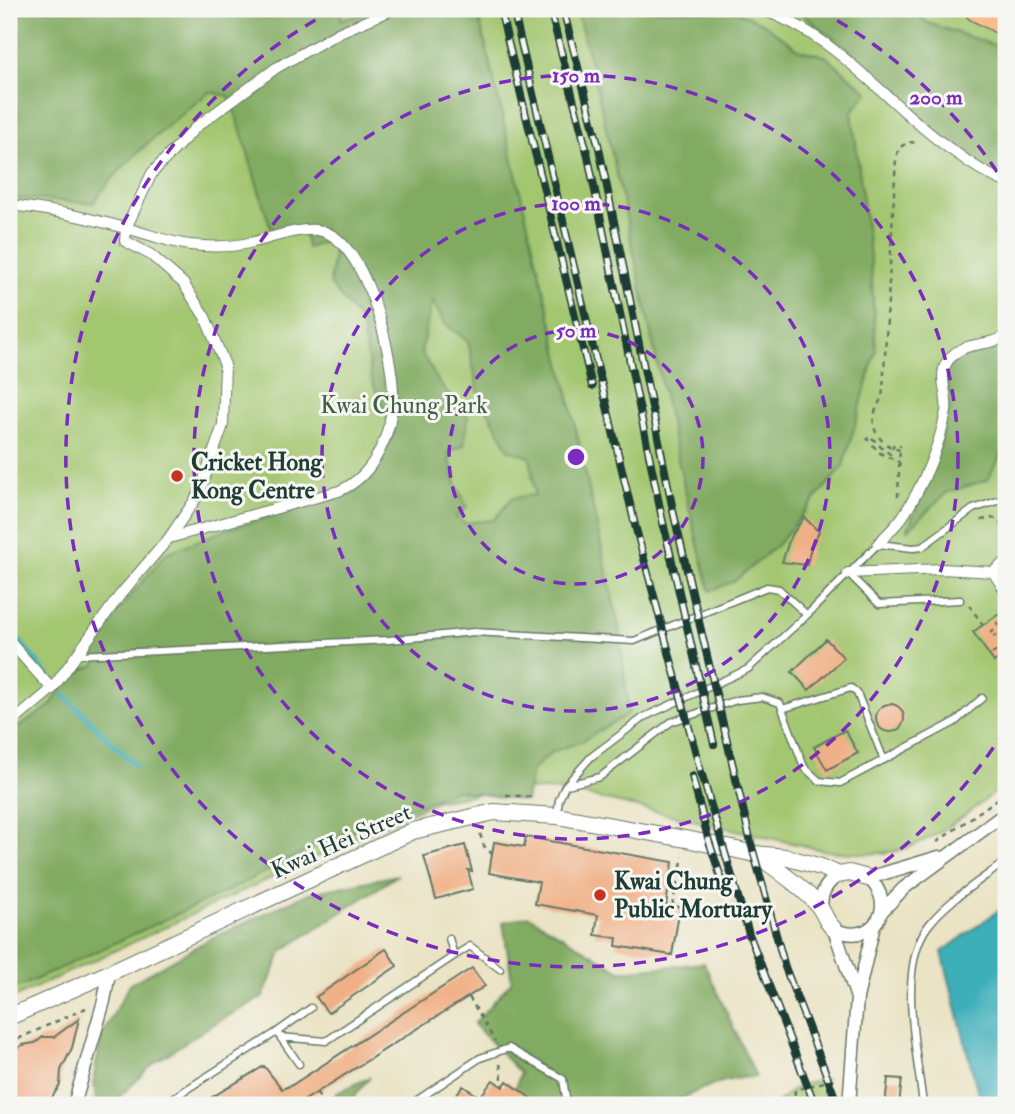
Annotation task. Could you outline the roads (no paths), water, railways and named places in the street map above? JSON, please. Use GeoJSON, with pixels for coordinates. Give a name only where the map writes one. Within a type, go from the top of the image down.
{"type":"FeatureCollection","features":[{"type":"Feature","properties":{"kind":"highway"},"geometry":{"type":"LineString","coordinates":[[977,9],[1006,24]]}},
{"type":"Feature","properties":{"kind":"street"},"geometry":{"type":"LineString","coordinates":[[9,724],[52,690],[120,595],[169,538],[199,494],[223,425],[225,365],[205,317],[183,283],[151,255],[125,241],[126,228],[152,173],[196,127],[276,68],[340,32],[394,9]]}},
{"type":"Feature","properties":{"kind":"street"},"geometry":{"type":"LineString","coordinates":[[759,9],[808,31],[834,50],[937,141],[988,174],[1006,182]]}},
{"type":"Feature","properties":{"kind":"street"},"geometry":{"type":"LineString","coordinates":[[9,205],[48,209],[192,245],[242,244],[309,230],[331,234],[347,248],[374,303],[382,324],[389,358],[393,400],[388,435],[376,457],[354,483],[339,491],[169,538]]}},
{"type":"Feature","properties":{"kind":"street"},"geometry":{"type":"LineString","coordinates":[[877,544],[902,517],[937,444],[946,408],[942,377],[945,364],[964,348],[994,342],[1006,336]]}},
{"type":"Feature","properties":{"kind":"street"},"geometry":{"type":"LineString","coordinates":[[848,573],[942,569],[993,572],[1006,561]]}},
{"type":"Feature","properties":{"kind":"street"},"geometry":{"type":"LineString","coordinates":[[993,572],[1006,592]]}},
{"type":"Feature","properties":{"kind":"street"},"geometry":{"type":"LineString","coordinates":[[9,641],[52,690]]}},
{"type":"Feature","properties":{"kind":"street","name":"Kwai Hei Street"},"geometry":{"type":"LineString","coordinates":[[9,1017],[413,831],[494,812],[558,808],[755,854],[785,857],[821,867],[839,876]]}},
{"type":"Feature","properties":{"kind":"street"},"geometry":{"type":"LineString","coordinates":[[849,1105],[857,999],[874,925],[881,912],[904,888],[1006,813]]}},
{"type":"Feature","properties":{"kind":"street"},"geometry":{"type":"LineString","coordinates":[[867,878],[953,852]]}},
{"type":"Feature","properties":{"kind":"street","name":"Kwai Hei Street"},"geometry":{"type":"LineString","coordinates":[[755,854],[787,877],[822,910]]}},
{"type":"Feature","properties":{"kind":"street"},"geometry":{"type":"LineString","coordinates":[[874,925],[861,933],[851,935],[834,929],[827,923],[822,910],[821,897],[825,888],[839,876],[859,874],[867,878],[880,892],[881,912]]}},
{"type":"Feature","properties":{"kind":"street"},"geometry":{"type":"LineString","coordinates":[[834,929],[857,999]]}},
{"type":"Feature","properties":{"kind":"street"},"geometry":{"type":"LineString","coordinates":[[74,1105],[104,1001],[109,973]]}},
{"type":"Feature","properties":{"kind":"lane"},"geometry":{"type":"LineString","coordinates":[[558,808],[565,786],[591,757],[643,717],[748,669],[807,615],[877,544],[922,547],[973,509],[1006,498]]}},
{"type":"Feature","properties":{"kind":"lane"},"geometry":{"type":"LineString","coordinates":[[848,573],[879,604],[962,599]]}},
{"type":"Feature","properties":{"kind":"lane"},"geometry":{"type":"LineString","coordinates":[[77,655],[389,640],[474,632],[634,641],[767,587],[779,589],[807,615]]}},
{"type":"Feature","properties":{"kind":"lane"},"geometry":{"type":"LineString","coordinates":[[782,709],[851,688],[857,693],[884,760]]}},
{"type":"Feature","properties":{"kind":"lane"},"geometry":{"type":"LineString","coordinates":[[565,786],[600,777],[671,722],[737,700],[762,697],[780,703],[804,767],[819,780],[840,783],[955,722],[982,698]]}},
{"type":"Feature","properties":{"kind":"lane"},"geometry":{"type":"LineString","coordinates":[[923,1105],[912,1006],[912,968],[916,949],[927,928],[943,910],[1006,861]]}},
{"type":"Feature","properties":{"kind":"lane"},"geometry":{"type":"LineString","coordinates":[[449,938],[454,956]]}},
{"type":"Feature","properties":{"kind":"lane"},"geometry":{"type":"LineString","coordinates":[[278,1035],[326,1041],[470,946],[500,969]]}},
{"type":"Feature","properties":{"kind":"lane"},"geometry":{"type":"LineString","coordinates":[[162,1105],[278,1035],[311,1008]]}},
{"type":"Feature","properties":{"kind":"lane"},"geometry":{"type":"LineString","coordinates":[[278,1035],[299,1064]]}},
{"type":"Feature","properties":{"kind":"lane"},"geometry":{"type":"LineString","coordinates":[[410,1105],[480,1058],[509,1048],[563,1079],[566,1098],[562,1105]]}},
{"type":"Feature","properties":{"kind":"water"},"geometry":{"type":"Polygon","coordinates":[[[1006,905],[1006,1105],[981,1105],[942,952],[1006,905]]]}},
{"type":"Feature","properties":{"kind":"waterway"},"geometry":{"type":"LineString","coordinates":[[9,628],[53,682]]}},
{"type":"Feature","properties":{"kind":"waterway"},"geometry":{"type":"LineString","coordinates":[[64,695],[135,765]]}},
{"type":"Feature","properties":{"kind":"railway"},"geometry":{"type":"LineString","coordinates":[[500,9],[592,386]]}},
{"type":"Feature","properties":{"kind":"railway"},"geometry":{"type":"LineString","coordinates":[[513,9],[635,525],[699,765],[749,934],[815,1105]]}},
{"type":"Feature","properties":{"kind":"railway"},"geometry":{"type":"LineString","coordinates":[[550,9],[587,152],[662,518],[714,744]]}},
{"type":"Feature","properties":{"kind":"railway"},"geometry":{"type":"LineString","coordinates":[[563,9],[599,148],[674,515],[751,843],[785,967],[838,1105]]}},
{"type":"Feature","properties":{"kind":"railway"},"geometry":{"type":"LineString","coordinates":[[692,776],[725,890]]}},
{"type":"Feature","properties":{"kind":"place","name":"Cricket Hong Kong Centre"},"geometry":{"type":"Point","coordinates":[177,476]}},
{"type":"Feature","properties":{"kind":"place","name":"Kwai Chung Public Mortuary"},"geometry":{"type":"Point","coordinates":[600,895]}},
{"type":"Feature","properties":{"kind":"park label","name":"Kwai Chung Park"},"geometry":{"type":"Point","coordinates":[404,405]}}]}
